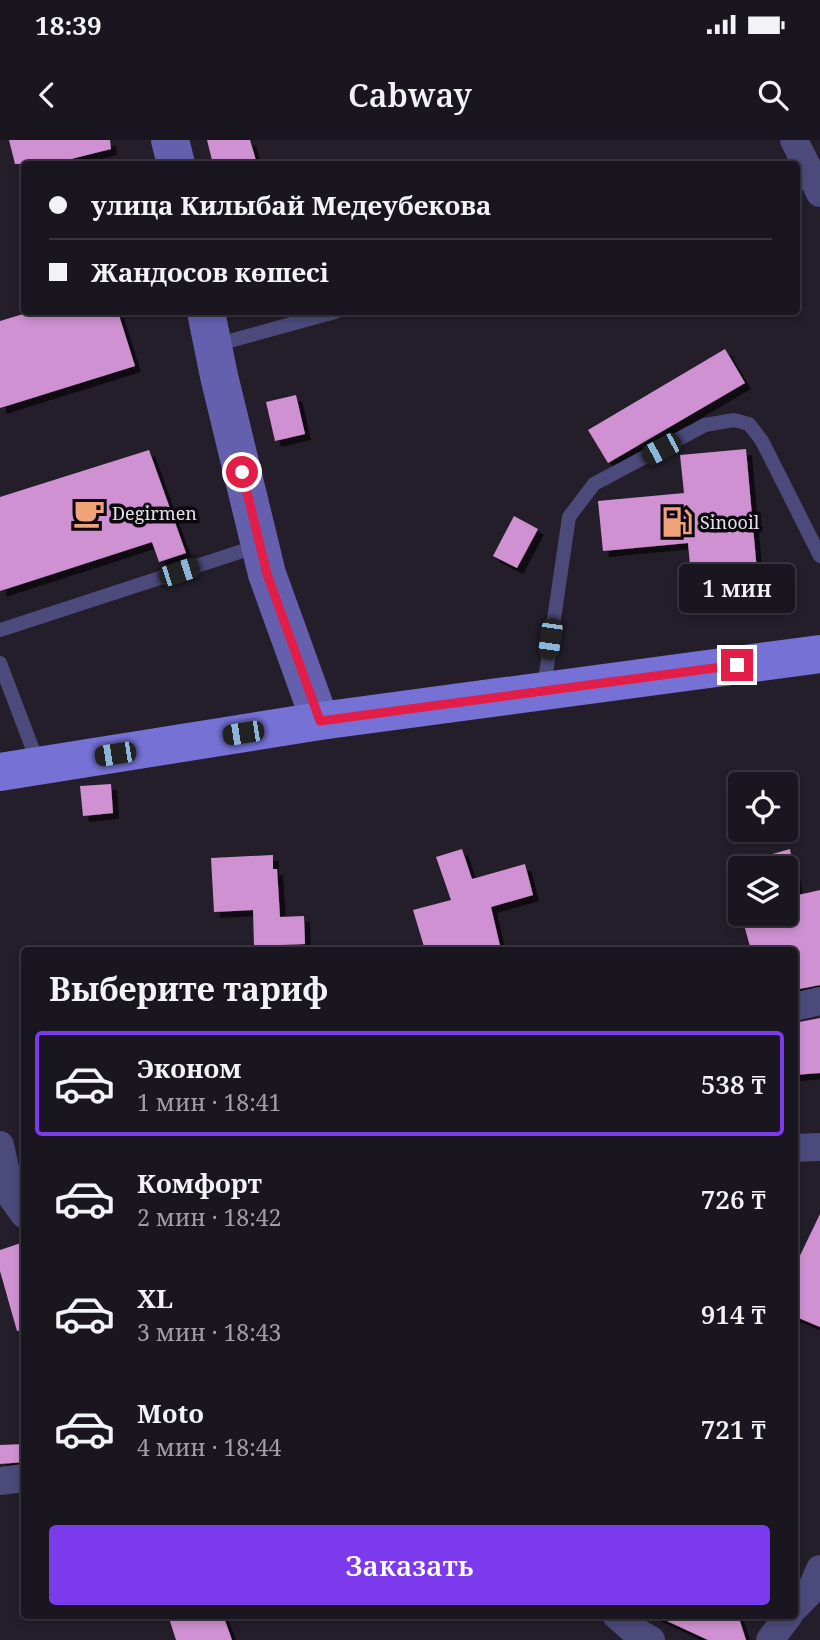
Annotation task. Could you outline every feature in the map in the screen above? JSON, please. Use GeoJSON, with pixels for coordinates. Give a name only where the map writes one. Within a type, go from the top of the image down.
{"type":"FeatureCollection","features":[{"type":"Feature","properties":{"kind":"main road"},"geometry":{"type":"LineString","coordinates":[[170,140],[175,161]]}},
{"type":"Feature","properties":{"kind":"main road"},"geometry":{"type":"LineString","coordinates":[[210,328],[267,574],[320,721]]}},
{"type":"Feature","properties":{"kind":"main road"},"geometry":{"type":"LineString","coordinates":[[0,772],[320,721],[820,654]]}},
{"type":"Feature","properties":{"kind":"street"},"geometry":{"type":"LineString","coordinates":[[794,140],[820,193]]}},
{"type":"Feature","properties":{"kind":"street"},"geometry":{"type":"LineString","coordinates":[[798,1006],[820,1001]]}},
{"type":"Feature","properties":{"kind":"street"},"geometry":{"type":"LineString","coordinates":[[0,1145],[10,1196],[21,1210]]}},
{"type":"Feature","properties":{"kind":"street"},"geometry":{"type":"LineString","coordinates":[[798,1148],[820,1147]]}},
{"type":"Feature","properties":{"kind":"street"},"geometry":{"type":"LineString","coordinates":[[0,1481],[21,1478]]}},
{"type":"Feature","properties":{"kind":"street"},"geometry":{"type":"LineString","coordinates":[[798,1604],[810,1592],[820,1569]]}},
{"type":"Feature","properties":{"kind":"street"},"geometry":{"type":"LineString","coordinates":[[621,1619],[651,1640]]}},
{"type":"Feature","properties":{"kind":"street"},"geometry":{"type":"LineString","coordinates":[[771,1640],[786,1619]]}},
{"type":"Feature","properties":{"kind":"lane"},"geometry":{"type":"LineString","coordinates":[[210,328],[312,315]]}},
{"type":"Feature","properties":{"kind":"lane"},"geometry":{"type":"LineString","coordinates":[[543,691],[569,517],[594,484],[705,425],[734,420],[749,424],[762,441],[820,556]]}},
{"type":"Feature","properties":{"kind":"lane"},"geometry":{"type":"LineString","coordinates":[[0,630],[260,545]]}},
{"type":"Feature","properties":{"kind":"lane"},"geometry":{"type":"LineString","coordinates":[[0,663],[38,766]]}},
{"type":"Feature","properties":{"kind":"building"},"geometry":{"type":"Polygon","coordinates":[[[9,140],[110,140],[111,149],[63,161],[21,161],[21,164],[15,164],[9,140]]]}},
{"type":"Feature","properties":{"kind":"building"},"geometry":{"type":"Polygon","coordinates":[[[207,140],[250,140],[256,161],[212,161],[207,140]]]}},
{"type":"Feature","properties":{"kind":"building"},"geometry":{"type":"Polygon","coordinates":[[[21,315],[119,315],[135,366],[0,408],[0,321],[21,315]]]}},
{"type":"Feature","properties":{"kind":"building"},"geometry":{"type":"Polygon","coordinates":[[[725,349],[745,383],[608,463],[588,430],[725,349]]]}},
{"type":"Feature","properties":{"kind":"building"},"geometry":{"type":"Polygon","coordinates":[[[296,395],[305,434],[275,441],[266,402],[296,395]]]}},
{"type":"Feature","properties":{"kind":"building","name":"Sinooil"},"geometry":{"type":"Polygon","coordinates":[[[746,449],[757,571],[691,577],[688,543],[603,551],[598,501],[684,493],[680,455],[746,449]]]}},
{"type":"Feature","properties":{"kind":"building"},"geometry":{"type":"Polygon","coordinates":[[[149,450],[186,553],[159,562],[152,542],[0,591],[0,497],[149,450]]]}},
{"type":"Feature","properties":{"kind":"building"},"geometry":{"type":"Polygon","coordinates":[[[514,516],[538,529],[517,568],[493,556],[514,516]]]}},
{"type":"Feature","properties":{"kind":"building"},"geometry":{"type":"Polygon","coordinates":[[[111,784],[113,813],[83,816],[80,786],[111,784]]]}},
{"type":"Feature","properties":{"kind":"building"},"geometry":{"type":"Polygon","coordinates":[[[462,849],[472,879],[525,864],[533,895],[491,907],[500,947],[424,947],[413,910],[451,900],[436,857],[462,849]]]}},
{"type":"Feature","properties":{"kind":"building"},"geometry":{"type":"Polygon","coordinates":[[[790,849],[791,856],[766,856],[790,849]]]}},
{"type":"Feature","properties":{"kind":"building"},"geometry":{"type":"Polygon","coordinates":[[[273,855],[273,869],[277,869],[280,917],[304,916],[305,944],[254,946],[253,910],[214,912],[211,858],[273,855]]]}},
{"type":"Feature","properties":{"kind":"building"},"geometry":{"type":"Polygon","coordinates":[[[820,890],[820,985],[798,989],[798,947],[750,947],[744,926],[798,926],[798,895],[820,890]]]}},
{"type":"Feature","properties":{"kind":"building"},"geometry":{"type":"Polygon","coordinates":[[[820,1018],[820,1073],[798,1075],[798,1022],[820,1018]]]}},
{"type":"Feature","properties":{"kind":"building"},"geometry":{"type":"Polygon","coordinates":[[[820,1214],[820,1327],[798,1318],[798,1260],[820,1214]]]}},
{"type":"Feature","properties":{"kind":"building"},"geometry":{"type":"Polygon","coordinates":[[[21,1243],[21,1330],[17,1331],[0,1271],[0,1250],[21,1243]]]}},
{"type":"Feature","properties":{"kind":"building"},"geometry":{"type":"Polygon","coordinates":[[[21,1444],[21,1462],[0,1464],[0,1445],[21,1444]]]}},
{"type":"Feature","properties":{"kind":"building"},"geometry":{"type":"Polygon","coordinates":[[[169,1619],[224,1619],[232,1640],[176,1640],[169,1619]]]}},
{"type":"Feature","properties":{"kind":"building"},"geometry":{"type":"Polygon","coordinates":[[[663,1619],[739,1619],[746,1640],[708,1640],[663,1619]]]}},
{"type":"Feature","properties":{"kind":"place","name":"Degirmen"},"geometry":{"type":"Point","coordinates":[89,513]}},
{"type":"Feature","properties":{"kind":"place","name":"Sinooil"},"geometry":{"type":"Point","coordinates":[677,522]}},
{"type":"Feature","properties":{"kind":"route"},"geometry":{"type":"LineString","coordinates":[[242,472],[267,574],[320,721],[737,665]]}}]}
